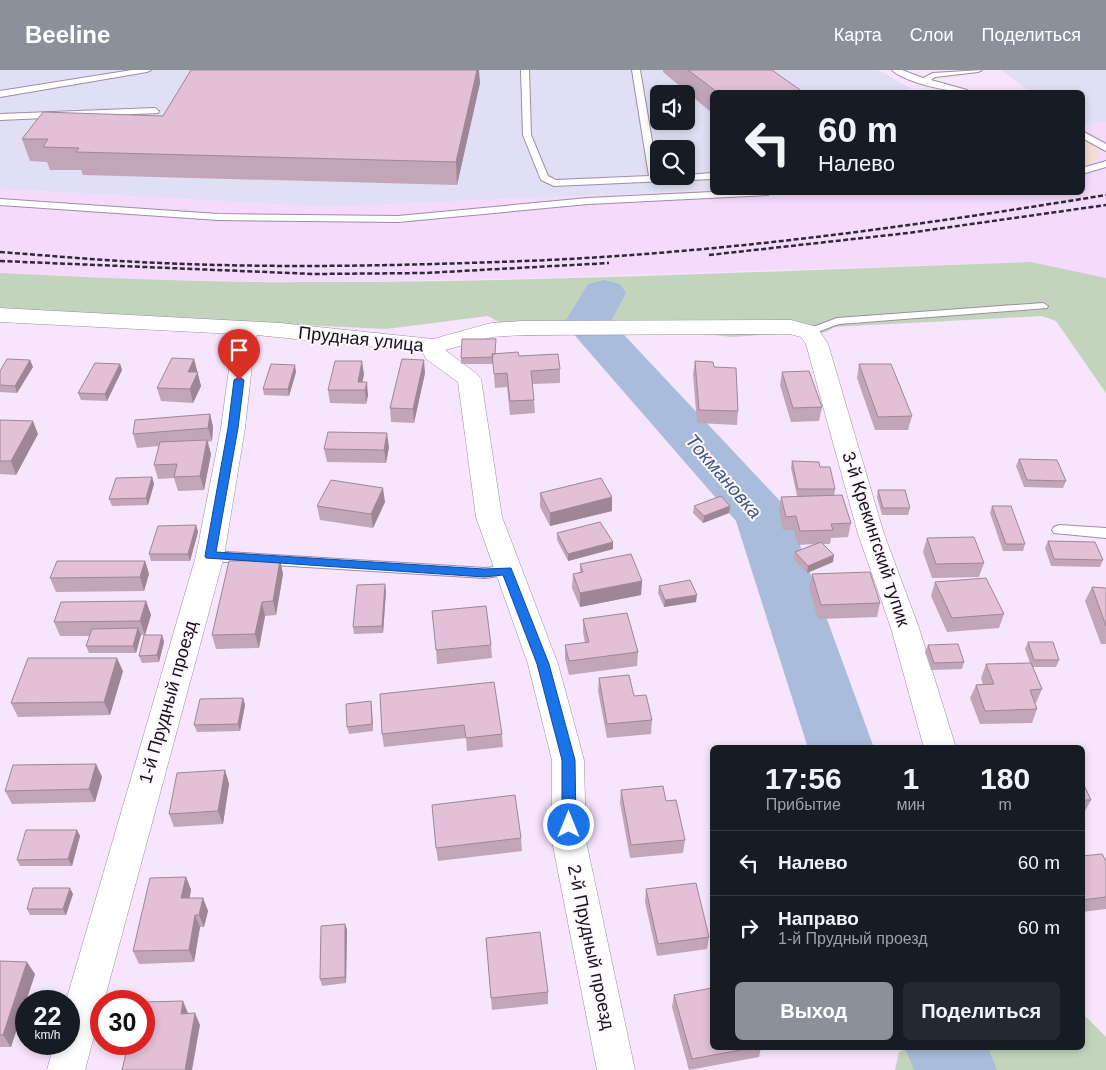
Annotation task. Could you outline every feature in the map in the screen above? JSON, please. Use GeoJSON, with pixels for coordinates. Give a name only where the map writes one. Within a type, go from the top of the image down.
{"type":"FeatureCollection","features":[{"type":"Feature","properties":{"kind":"street","name":"Прудная улица"},"geometry":{"type":"LineString","coordinates":[[0,315],[280,330],[434,346],[491,330],[522,328],[791,327],[809,332]]}},
{"type":"Feature","properties":{"kind":"street","name":"1-й Прудный проезд"},"geometry":{"type":"LineString","coordinates":[[66,1070],[177,668],[210,556],[233,428],[243,348],[248,329]]}},
{"type":"Feature","properties":{"kind":"street","name":"3-й Крекингский тупик"},"geometry":{"type":"LineString","coordinates":[[809,332],[817,344],[871,534],[905,628],[939,745]]}},
{"type":"Feature","properties":{"kind":"street","name":"2-й Прудный проезд"},"geometry":{"type":"LineString","coordinates":[[434,346],[434,354],[469,379],[489,517],[507,571],[543,664],[568,760],[569,842],[616,1070]]}},
{"type":"Feature","properties":{"kind":"lane"},"geometry":{"type":"LineString","coordinates":[[0,94],[147,70]]}},
{"type":"Feature","properties":{"kind":"lane"},"geometry":{"type":"LineString","coordinates":[[525,70],[527,135],[544,178],[554,183],[650,179]]}},
{"type":"Feature","properties":{"kind":"lane"},"geometry":{"type":"LineString","coordinates":[[636,70],[650,155]]}},
{"type":"Feature","properties":{"kind":"lane"},"geometry":{"type":"LineString","coordinates":[[896,70],[932,90]]}},
{"type":"Feature","properties":{"kind":"lane"},"geometry":{"type":"LineString","coordinates":[[926,80],[933,75],[978,70]]}},
{"type":"Feature","properties":{"kind":"lane"},"geometry":{"type":"LineString","coordinates":[[910,77],[958,90]]}},
{"type":"Feature","properties":{"kind":"lane"},"geometry":{"type":"LineString","coordinates":[[0,117],[155,111]]}},
{"type":"Feature","properties":{"kind":"lane"},"geometry":{"type":"LineString","coordinates":[[1085,136],[1106,148]]}},
{"type":"Feature","properties":{"kind":"lane"},"geometry":{"type":"LineString","coordinates":[[1085,171],[1106,164]]}},
{"type":"Feature","properties":{"kind":"lane"},"geometry":{"type":"LineString","coordinates":[[695,177],[710,176]]}},
{"type":"Feature","properties":{"kind":"lane"},"geometry":{"type":"LineString","coordinates":[[0,202],[218,217],[398,219],[588,201],[710,195]]}},
{"type":"Feature","properties":{"kind":"lane"},"geometry":{"type":"LineString","coordinates":[[809,332],[837,321],[1043,306]]}},
{"type":"Feature","properties":{"kind":"lane"},"geometry":{"type":"LineString","coordinates":[[1059,530],[1106,532]]}},
{"type":"Feature","properties":{"kind":"lane"},"geometry":{"type":"LineString","coordinates":[[210,556],[484,573],[507,571]]}},
{"type":"Feature","properties":{"kind":"shaded area"},"geometry":{"type":"Polygon","coordinates":[[[0,70],[878,70],[912,89],[710,90],[710,190],[328,207],[0,189],[0,70]]]}},
{"type":"Feature","properties":{"kind":"shaded area"},"geometry":{"type":"Polygon","coordinates":[[[1001,70],[1106,70],[1106,122],[1085,125],[1085,90],[1027,90],[1001,70]]]}},
{"type":"Feature","properties":{"kind":"shaded area"},"geometry":{"type":"Polygon","coordinates":[[[1106,122],[1106,278],[1031,262],[499,279],[315,282],[157,280],[0,273],[0,189],[328,207],[710,190],[710,195],[1085,195],[1085,165],[1101,156],[1095,146],[1085,140],[1085,125],[1106,122]]]}},
{"type":"Feature","properties":{"kind":"shaded area"},"geometry":{"type":"Polygon","coordinates":[[[1085,140],[1095,146],[1101,156],[1085,165],[1085,140]]]}},
{"type":"Feature","properties":{"kind":"green space"},"geometry":{"type":"Polygon","coordinates":[[[1031,262],[1106,278],[1106,393],[1056,321],[1042,316],[834,327],[819,334],[807,335],[790,333],[732,337],[689,332],[524,336],[488,316],[386,329],[0,310],[0,273],[198,281],[405,281],[674,275],[1031,262]]]}},
{"type":"Feature","properties":{"kind":"green space"},"geometry":{"type":"Polygon","coordinates":[[[1085,1016],[1106,1037],[1106,1070],[895,1070],[899,1052],[904,1050],[1085,1050],[1085,1016]]]}},
{"type":"Feature","properties":{"kind":"building"},"geometry":{"type":"Polygon","coordinates":[[[191,70],[477,70],[456,162],[76,152],[79,148],[43,147],[48,139],[22,139],[43,112],[163,116],[191,70]]]}},
{"type":"Feature","properties":{"kind":"building"},"geometry":{"type":"Polygon","coordinates":[[[688,70],[772,70],[800,90],[714,90],[688,70]]]}},
{"type":"Feature","properties":{"kind":"building"},"geometry":{"type":"Polygon","coordinates":[[[462,339],[496,339],[495,354],[492,354],[493,357],[461,358],[462,339]]]}},
{"type":"Feature","properties":{"kind":"building"},"geometry":{"type":"Polygon","coordinates":[[[518,352],[519,356],[558,354],[560,369],[531,371],[534,400],[510,401],[507,373],[494,374],[492,354],[518,352]]]}},
{"type":"Feature","properties":{"kind":"building"},"geometry":{"type":"Polygon","coordinates":[[[172,358],[194,359],[188,372],[198,372],[190,389],[157,388],[172,358]]]}},
{"type":"Feature","properties":{"kind":"building"},"geometry":{"type":"Polygon","coordinates":[[[7,359],[30,360],[15,386],[0,385],[0,371],[7,359]]]}},
{"type":"Feature","properties":{"kind":"building"},"geometry":{"type":"Polygon","coordinates":[[[402,359],[424,360],[413,409],[390,408],[402,359]]]}},
{"type":"Feature","properties":{"kind":"building"},"geometry":{"type":"Polygon","coordinates":[[[335,361],[362,361],[358,382],[367,382],[365,390],[328,390],[335,361]]]}},
{"type":"Feature","properties":{"kind":"building"},"geometry":{"type":"Polygon","coordinates":[[[695,361],[713,362],[714,367],[736,368],[738,411],[699,410],[695,361]]]}},
{"type":"Feature","properties":{"kind":"building"},"geometry":{"type":"Polygon","coordinates":[[[95,363],[120,364],[105,394],[78,393],[95,363]]]}},
{"type":"Feature","properties":{"kind":"building"},"geometry":{"type":"Polygon","coordinates":[[[271,364],[295,365],[288,389],[263,389],[271,364]]]}},
{"type":"Feature","properties":{"kind":"building"},"geometry":{"type":"Polygon","coordinates":[[[859,364],[891,364],[912,416],[878,417],[859,364]]]}},
{"type":"Feature","properties":{"kind":"building"},"geometry":{"type":"Polygon","coordinates":[[[809,371],[822,407],[793,408],[782,372],[809,371]]]}},
{"type":"Feature","properties":{"kind":"building"},"geometry":{"type":"Polygon","coordinates":[[[210,414],[208,428],[133,434],[135,420],[210,414]]]}},
{"type":"Feature","properties":{"kind":"building"},"geometry":{"type":"Polygon","coordinates":[[[0,420],[33,421],[11,461],[0,461],[0,420]]]}},
{"type":"Feature","properties":{"kind":"building"},"geometry":{"type":"Polygon","coordinates":[[[328,432],[387,433],[384,450],[324,449],[328,432]]]}},
{"type":"Feature","properties":{"kind":"building"},"geometry":{"type":"Polygon","coordinates":[[[207,440],[200,476],[174,477],[177,464],[154,465],[160,442],[207,440]]]}},
{"type":"Feature","properties":{"kind":"building"},"geometry":{"type":"Polygon","coordinates":[[[1019,459],[1057,460],[1066,481],[1027,480],[1019,459]]]}},
{"type":"Feature","properties":{"kind":"building"},"geometry":{"type":"Polygon","coordinates":[[[792,461],[819,462],[820,467],[830,467],[835,489],[798,489],[792,461]]]}},
{"type":"Feature","properties":{"kind":"building"},"geometry":{"type":"Polygon","coordinates":[[[152,477],[146,498],[109,499],[116,478],[152,477]]]}},
{"type":"Feature","properties":{"kind":"building"},"geometry":{"type":"Polygon","coordinates":[[[601,478],[612,497],[550,513],[540,493],[601,478]]]}},
{"type":"Feature","properties":{"kind":"building"},"geometry":{"type":"Polygon","coordinates":[[[331,480],[383,488],[371,514],[317,506],[331,480]]]}},
{"type":"Feature","properties":{"kind":"building"},"geometry":{"type":"Polygon","coordinates":[[[878,490],[905,490],[910,508],[883,508],[878,490]]]}},
{"type":"Feature","properties":{"kind":"building"},"geometry":{"type":"Polygon","coordinates":[[[842,495],[851,523],[831,524],[833,530],[800,531],[796,516],[786,517],[781,497],[842,495]]]}},
{"type":"Feature","properties":{"kind":"building"},"geometry":{"type":"Polygon","coordinates":[[[721,496],[730,506],[704,516],[694,506],[721,496]]]}},
{"type":"Feature","properties":{"kind":"building"},"geometry":{"type":"Polygon","coordinates":[[[992,506],[1011,506],[1025,544],[1006,544],[992,506]]]}},
{"type":"Feature","properties":{"kind":"building"},"geometry":{"type":"Polygon","coordinates":[[[600,522],[613,542],[568,554],[557,533],[600,522]]]}},
{"type":"Feature","properties":{"kind":"building"},"geometry":{"type":"Polygon","coordinates":[[[196,525],[188,554],[149,554],[158,526],[196,525]]]}},
{"type":"Feature","properties":{"kind":"building"},"geometry":{"type":"Polygon","coordinates":[[[974,537],[984,563],[936,564],[927,538],[974,537]]]}},
{"type":"Feature","properties":{"kind":"building"},"geometry":{"type":"Polygon","coordinates":[[[1048,541],[1095,542],[1103,560],[1054,559],[1048,541]]]}},
{"type":"Feature","properties":{"kind":"building"},"geometry":{"type":"Polygon","coordinates":[[[821,542],[834,555],[808,566],[795,552],[821,542]]]}},
{"type":"Feature","properties":{"kind":"building"},"geometry":{"type":"Polygon","coordinates":[[[631,554],[642,581],[580,593],[573,574],[583,572],[580,564],[631,554]]]}},
{"type":"Feature","properties":{"kind":"building"},"geometry":{"type":"Polygon","coordinates":[[[280,560],[273,601],[262,602],[255,634],[212,635],[229,561],[280,560]]]}},
{"type":"Feature","properties":{"kind":"building"},"geometry":{"type":"Polygon","coordinates":[[[57,561],[145,561],[140,577],[50,578],[57,561]]]}},
{"type":"Feature","properties":{"kind":"building"},"geometry":{"type":"Polygon","coordinates":[[[870,572],[880,603],[821,605],[812,574],[870,572]]]}},
{"type":"Feature","properties":{"kind":"building"},"geometry":{"type":"Polygon","coordinates":[[[986,578],[1004,614],[952,618],[935,582],[986,578]]]}},
{"type":"Feature","properties":{"kind":"building"},"geometry":{"type":"Polygon","coordinates":[[[690,580],[697,595],[665,600],[659,586],[690,580]]]}},
{"type":"Feature","properties":{"kind":"building"},"geometry":{"type":"Polygon","coordinates":[[[385,584],[382,626],[353,627],[357,585],[385,584]]]}},
{"type":"Feature","properties":{"kind":"building"},"geometry":{"type":"Polygon","coordinates":[[[1092,587],[1106,588],[1106,626],[1092,587]]]}},
{"type":"Feature","properties":{"kind":"building"},"geometry":{"type":"Polygon","coordinates":[[[146,601],[140,621],[54,622],[61,602],[146,601]]]}},
{"type":"Feature","properties":{"kind":"building"},"geometry":{"type":"Polygon","coordinates":[[[486,606],[491,645],[436,650],[432,611],[486,606]]]}},
{"type":"Feature","properties":{"kind":"building"},"geometry":{"type":"Polygon","coordinates":[[[627,613],[638,652],[569,661],[565,645],[589,642],[583,619],[627,613]]]}},
{"type":"Feature","properties":{"kind":"building"},"geometry":{"type":"Polygon","coordinates":[[[138,628],[133,646],[86,646],[92,629],[138,628]]]}},
{"type":"Feature","properties":{"kind":"building"},"geometry":{"type":"Polygon","coordinates":[[[144,635],[162,635],[157,655],[139,656],[144,635]]]}},
{"type":"Feature","properties":{"kind":"building"},"geometry":{"type":"Polygon","coordinates":[[[1028,642],[1053,642],[1059,660],[1034,660],[1028,642]]]}},
{"type":"Feature","properties":{"kind":"building"},"geometry":{"type":"Polygon","coordinates":[[[958,644],[964,662],[934,663],[928,645],[958,644]]]}},
{"type":"Feature","properties":{"kind":"building"},"geometry":{"type":"Polygon","coordinates":[[[28,658],[117,658],[104,702],[11,703],[28,658]]]}},
{"type":"Feature","properties":{"kind":"building"},"geometry":{"type":"Polygon","coordinates":[[[1031,663],[1042,689],[1030,690],[1037,709],[985,711],[976,685],[994,684],[986,664],[1031,663]]]}},
{"type":"Feature","properties":{"kind":"building"},"geometry":{"type":"Polygon","coordinates":[[[629,675],[634,696],[646,695],[652,720],[607,724],[599,678],[629,675]]]}},
{"type":"Feature","properties":{"kind":"building"},"geometry":{"type":"Polygon","coordinates":[[[494,682],[502,734],[466,738],[464,725],[382,734],[380,694],[494,682]]]}},
{"type":"Feature","properties":{"kind":"building"},"geometry":{"type":"Polygon","coordinates":[[[243,698],[238,724],[194,725],[200,699],[243,698]]]}},
{"type":"Feature","properties":{"kind":"building"},"geometry":{"type":"Polygon","coordinates":[[[371,701],[372,724],[347,727],[346,704],[371,701]]]}},
{"type":"Feature","properties":{"kind":"building"},"geometry":{"type":"Polygon","coordinates":[[[96,764],[89,789],[5,791],[13,765],[96,764]]]}},
{"type":"Feature","properties":{"kind":"building"},"geometry":{"type":"Polygon","coordinates":[[[225,770],[218,811],[169,814],[177,773],[225,770]]]}},
{"type":"Feature","properties":{"kind":"building"},"geometry":{"type":"Polygon","coordinates":[[[663,786],[666,801],[676,800],[685,840],[631,845],[621,790],[663,786]]]}},
{"type":"Feature","properties":{"kind":"building"},"geometry":{"type":"Polygon","coordinates":[[[1085,787],[1091,800],[1085,800],[1085,787]]]}},
{"type":"Feature","properties":{"kind":"building"},"geometry":{"type":"Polygon","coordinates":[[[515,795],[521,838],[436,848],[432,805],[515,795]]]}},
{"type":"Feature","properties":{"kind":"building"},"geometry":{"type":"Polygon","coordinates":[[[26,830],[77,830],[68,859],[17,860],[26,830]]]}},
{"type":"Feature","properties":{"kind":"building"},"geometry":{"type":"Polygon","coordinates":[[[1102,854],[1106,861],[1106,897],[1085,900],[1085,856],[1102,854]]]}},
{"type":"Feature","properties":{"kind":"building"},"geometry":{"type":"Polygon","coordinates":[[[186,877],[181,898],[203,898],[199,915],[195,915],[189,950],[133,951],[150,878],[186,877]]]}},
{"type":"Feature","properties":{"kind":"building"},"geometry":{"type":"Polygon","coordinates":[[[696,883],[709,937],[658,944],[646,889],[696,883]]]}},
{"type":"Feature","properties":{"kind":"building"},"geometry":{"type":"Polygon","coordinates":[[[33,888],[70,888],[63,909],[27,909],[33,888]]]}},
{"type":"Feature","properties":{"kind":"building"},"geometry":{"type":"Polygon","coordinates":[[[345,924],[345,977],[320,979],[321,926],[345,924]]]}},
{"type":"Feature","properties":{"kind":"building"},"geometry":{"type":"Polygon","coordinates":[[[540,932],[548,992],[491,998],[486,938],[540,932]]]}},
{"type":"Feature","properties":{"kind":"building"},"geometry":{"type":"Polygon","coordinates":[[[0,961],[27,962],[18,990],[15,990],[15,998],[3,1035],[0,1035],[0,961]]]}},
{"type":"Feature","properties":{"kind":"building"},"geometry":{"type":"Polygon","coordinates":[[[710,988],[710,1050],[740,1050],[692,1059],[674,995],[710,988]]]}},
{"type":"Feature","properties":{"kind":"building"},"geometry":{"type":"Polygon","coordinates":[[[183,1001],[181,1014],[195,1013],[185,1070],[122,1070],[125,1055],[155,1055],[155,1002],[183,1001]]]}},
{"type":"Feature","properties":{"kind":"waterway","name":"Токмановка"},"geometry":{"type":"LineString","coordinates":[[604,293],[587,323],[762,515],[840,745]]}},
{"type":"Feature","properties":{"kind":"waterway","name":"Токмановка"},"geometry":{"type":"LineString","coordinates":[[946,1050],[957,1070]]}},
{"type":"Feature","properties":{"kind":"railway"},"geometry":{"type":"LineString","coordinates":[[0,252],[101,260],[245,266],[413,265],[573,259],[649,254],[802,239],[954,219],[1106,195]]}},
{"type":"Feature","properties":{"kind":"railway"},"geometry":{"type":"LineString","coordinates":[[709,255],[908,233],[1106,205]]}},
{"type":"Feature","properties":{"kind":"railway"},"geometry":{"type":"LineString","coordinates":[[0,261],[314,274],[425,273],[609,263]]}},
{"type":"Feature","properties":{"kind":"route"},"geometry":{"type":"LineString","coordinates":[[239,380],[233,428],[210,556],[484,573],[507,571],[543,664],[568,760],[569,825]]}}]}
